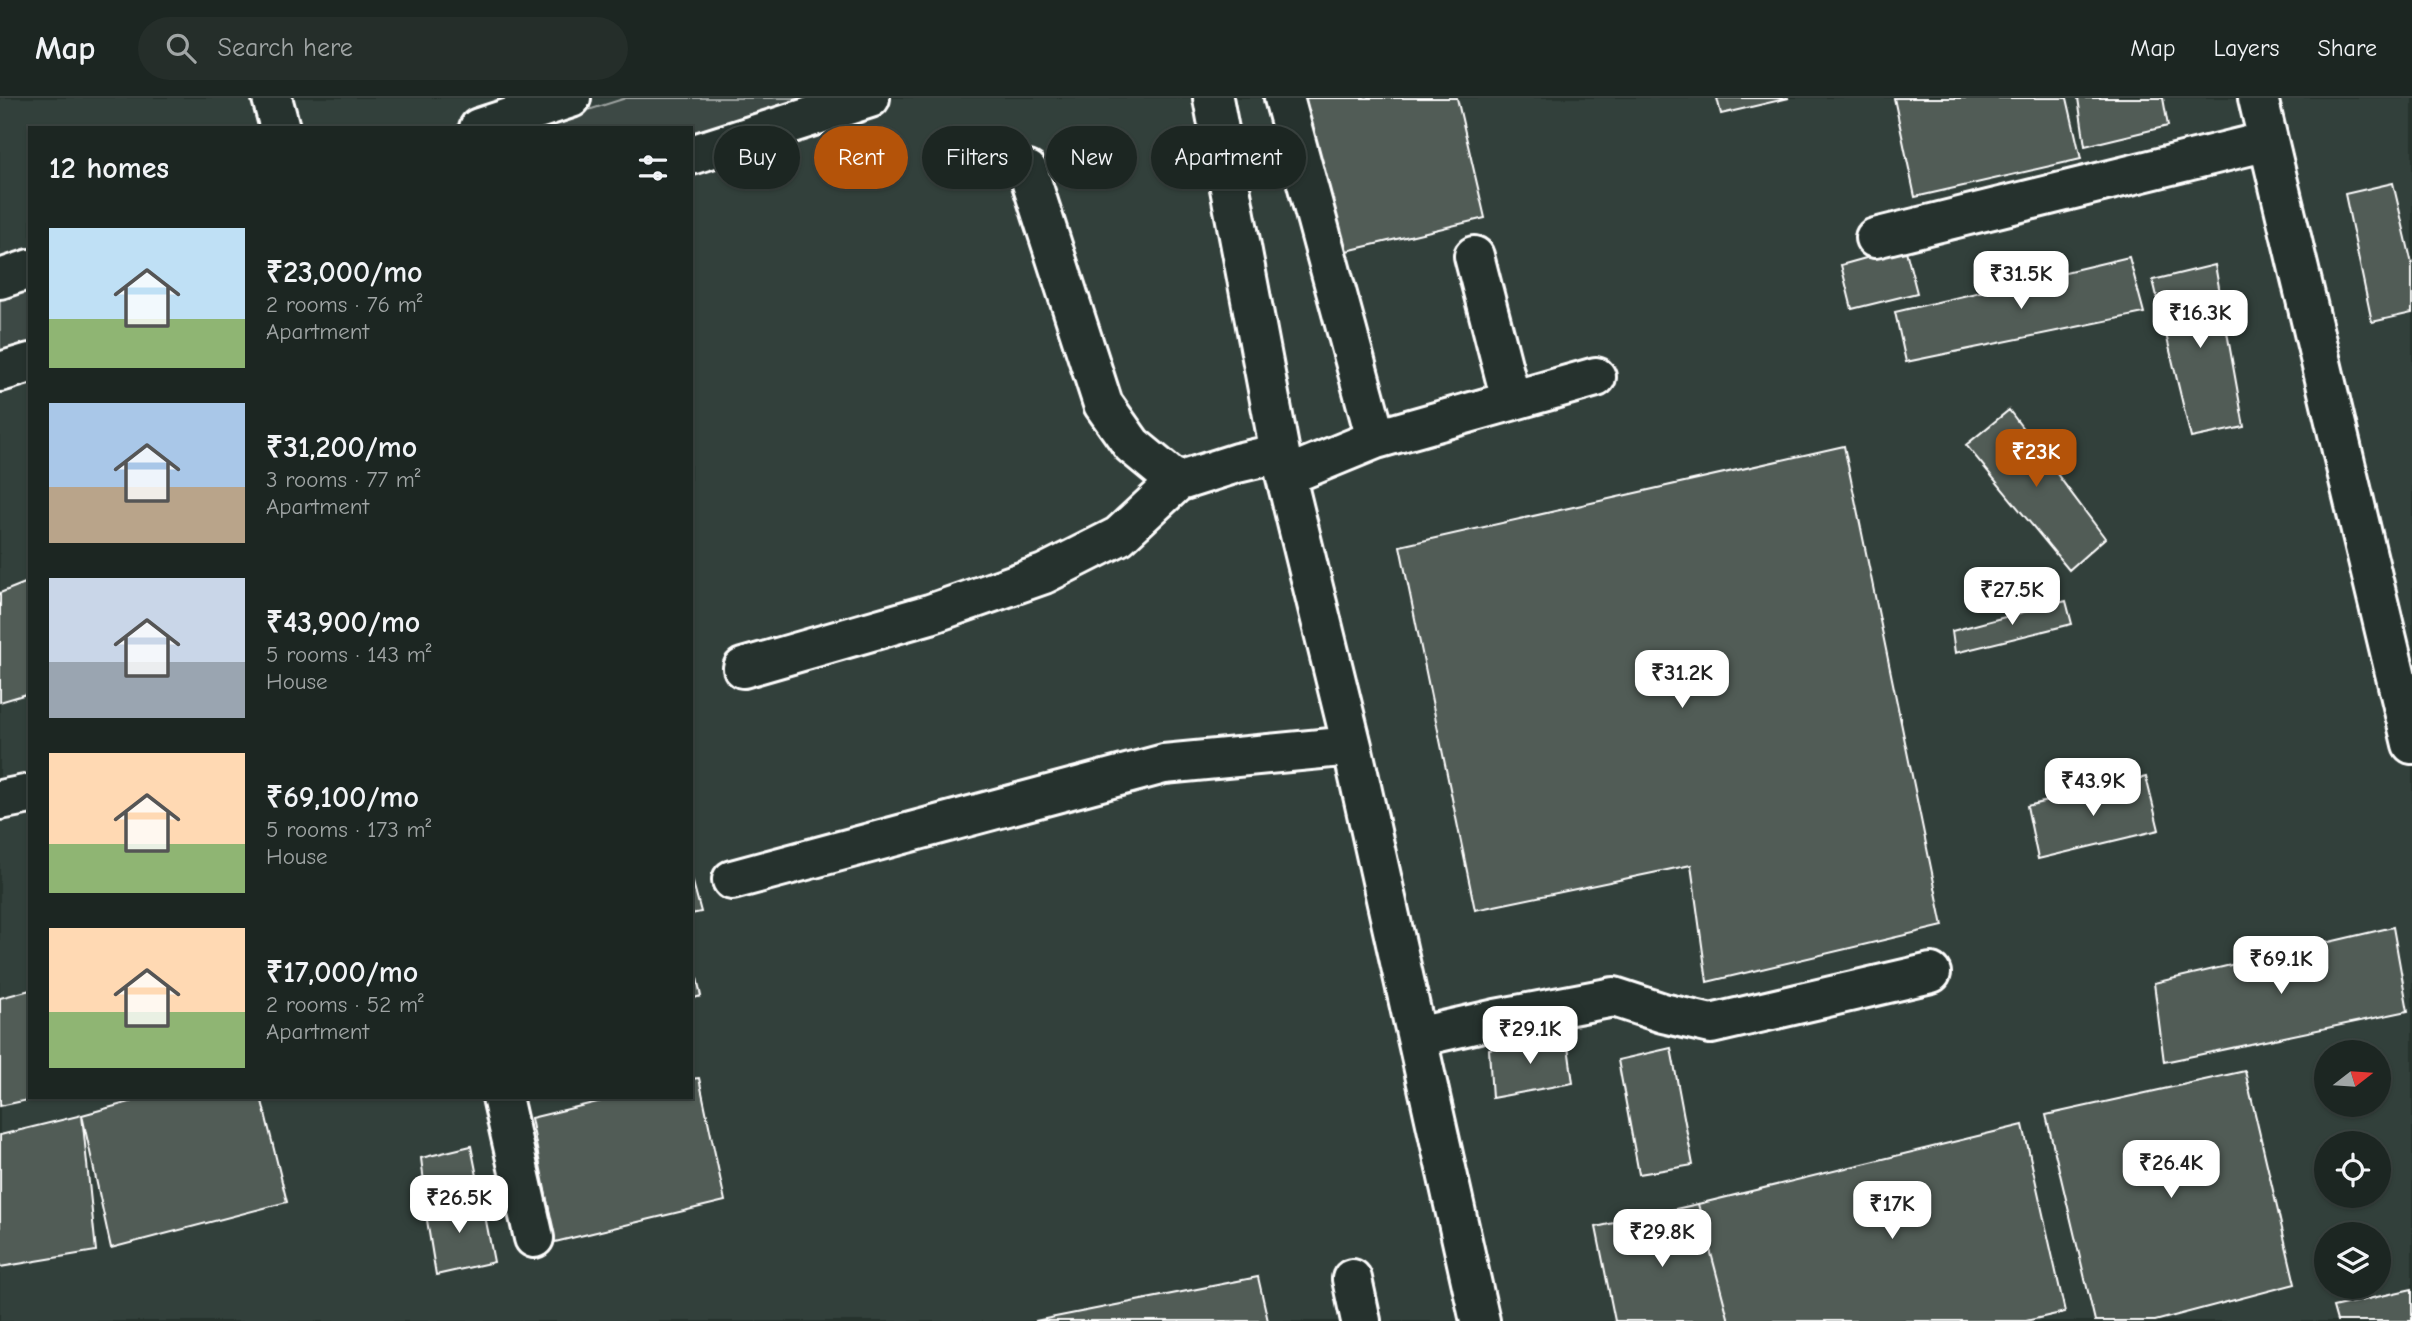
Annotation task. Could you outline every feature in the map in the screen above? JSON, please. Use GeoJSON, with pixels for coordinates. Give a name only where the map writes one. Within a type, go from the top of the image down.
{"type":"FeatureCollection","features":[{"type":"Feature","properties":{"kind":"street"},"geometry":{"type":"LineString","coordinates":[[272,98],[279,126]]}},
{"type":"Feature","properties":{"kind":"street"},"geometry":{"type":"LineString","coordinates":[[485,126],[571,98]]}},
{"type":"Feature","properties":{"kind":"street"},"geometry":{"type":"LineString","coordinates":[[693,154],[870,98]]}},
{"type":"Feature","properties":{"kind":"street"},"geometry":{"type":"LineString","coordinates":[[1213,98],[1283,464],[1352,746],[1480,1321]]}},
{"type":"Feature","properties":{"kind":"street"},"geometry":{"type":"LineString","coordinates":[[1284,98],[1376,439]]}},
{"type":"Feature","properties":{"kind":"street"},"geometry":{"type":"LineString","coordinates":[[2258,98],[2412,744]]}},
{"type":"Feature","properties":{"kind":"street"},"geometry":{"type":"LineString","coordinates":[[1875,239],[2268,141]]}},
{"type":"Feature","properties":{"kind":"street"},"geometry":{"type":"LineString","coordinates":[[1032,183],[1103,404],[1132,445],[1177,482]]}},
{"type":"Feature","properties":{"kind":"street"},"geometry":{"type":"LineString","coordinates":[[1474,256],[1511,400]]}},
{"type":"Feature","properties":{"kind":"street"},"geometry":{"type":"LineString","coordinates":[[0,279],[28,270]]}},
{"type":"Feature","properties":{"kind":"street"},"geometry":{"type":"LineString","coordinates":[[0,372],[28,364]]}},
{"type":"Feature","properties":{"kind":"street"},"geometry":{"type":"LineString","coordinates":[[743,668],[930,614],[1044,574],[1119,536],[1177,482],[1237,463],[1283,464],[1597,377]]}},
{"type":"Feature","properties":{"kind":"street"},"geometry":{"type":"LineString","coordinates":[[732,880],[1164,764],[1352,746]]}},
{"type":"Feature","properties":{"kind":"street"},"geometry":{"type":"LineString","coordinates":[[0,800],[28,794]]}},
{"type":"Feature","properties":{"kind":"street"},"geometry":{"type":"LineString","coordinates":[[1417,1037],[1614,997],[1663,1013],[1711,1024],[1931,973]]}},
{"type":"Feature","properties":{"kind":"street"},"geometry":{"type":"LineString","coordinates":[[502,1099],[534,1238]]}},
{"type":"Feature","properties":{"kind":"street"},"geometry":{"type":"LineString","coordinates":[[1352,1279],[1361,1321]]}},
{"type":"Feature","properties":{"kind":"shaded area"},"geometry":{"type":"Polygon","coordinates":[[[0,98],[2412,98],[2412,1321],[0,1321],[0,98]]]}},
{"type":"Feature","properties":{"kind":"shaded area"},"geometry":{"type":"Polygon","coordinates":[[[626,98],[833,98],[745,126],[714,126],[714,136],[693,142],[693,126],[538,126],[626,98]]]}},
{"type":"Feature","properties":{"kind":"shaded area"},"geometry":{"type":"Polygon","coordinates":[[[28,284],[28,345],[0,353],[0,293],[28,284]]]}},
{"type":"Feature","properties":{"kind":"building"},"geometry":{"type":"Polygon","coordinates":[[[1300,98],[1457,98],[1485,218],[1338,253],[1300,98]]]}},
{"type":"Feature","properties":{"kind":"building"},"geometry":{"type":"Polygon","coordinates":[[[1717,98],[1789,98],[1721,114],[1717,98]]]}},
{"type":"Feature","properties":{"kind":"building"},"geometry":{"type":"Polygon","coordinates":[[[1894,98],[2067,98],[2081,159],[1915,197],[1894,98]]]}},
{"type":"Feature","properties":{"kind":"building"},"geometry":{"type":"Polygon","coordinates":[[[2078,98],[2163,98],[2168,126],[2085,146],[2078,98]]]}},
{"type":"Feature","properties":{"kind":"building"},"geometry":{"type":"Polygon","coordinates":[[[2393,183],[2412,264],[2412,313],[2372,322],[2345,194],[2393,183]]]}},
{"type":"Feature","properties":{"kind":"building"},"geometry":{"type":"Polygon","coordinates":[[[1905,247],[1917,293],[1852,309],[1841,265],[1905,247]]]}},
{"type":"Feature","properties":{"kind":"building"},"geometry":{"type":"Polygon","coordinates":[[[2129,257],[2144,313],[1906,362],[1895,312],[2129,257]]]}},
{"type":"Feature","properties":{"kind":"building"},"geometry":{"type":"Polygon","coordinates":[[[2215,265],[2244,427],[2191,438],[2153,280],[2215,265]]]}},
{"type":"Feature","properties":{"kind":"building"},"geometry":{"type":"Polygon","coordinates":[[[2009,410],[2105,538],[2069,570],[1966,445],[2009,410]]]}},
{"type":"Feature","properties":{"kind":"building"},"geometry":{"type":"Polygon","coordinates":[[[1844,446],[1943,926],[1707,982],[1691,865],[1475,910],[1400,546],[1844,446]]]}},
{"type":"Feature","properties":{"kind":"building"},"geometry":{"type":"Polygon","coordinates":[[[28,582],[28,694],[0,702],[0,593],[28,582]]]}},
{"type":"Feature","properties":{"kind":"building"},"geometry":{"type":"Polygon","coordinates":[[[2066,601],[2072,624],[1955,653],[1952,631],[2066,601]]]}},
{"type":"Feature","properties":{"kind":"building"},"geometry":{"type":"Polygon","coordinates":[[[2146,777],[2159,830],[2038,859],[2027,806],[2146,777]]]}},
{"type":"Feature","properties":{"kind":"building"},"geometry":{"type":"Polygon","coordinates":[[[693,882],[701,912],[693,914],[693,882]]]}},
{"type":"Feature","properties":{"kind":"building"},"geometry":{"type":"Polygon","coordinates":[[[2393,927],[2408,1011],[2164,1062],[2154,983],[2393,927]]]}},
{"type":"Feature","properties":{"kind":"building"},"geometry":{"type":"Polygon","coordinates":[[[693,960],[701,996],[693,998],[693,960]]]}},
{"type":"Feature","properties":{"kind":"building"},"geometry":{"type":"Polygon","coordinates":[[[28,991],[28,1099],[32,1099],[0,1106],[0,998],[28,991]]]}},
{"type":"Feature","properties":{"kind":"building"},"geometry":{"type":"Polygon","coordinates":[[[1566,1032],[1573,1083],[1492,1098],[1489,1049],[1566,1032]]]}},
{"type":"Feature","properties":{"kind":"building"},"geometry":{"type":"Polygon","coordinates":[[[1671,1048],[1693,1165],[1639,1174],[1618,1060],[1671,1048]]]}},
{"type":"Feature","properties":{"kind":"building"},"geometry":{"type":"Polygon","coordinates":[[[2245,1071],[2295,1284],[2155,1321],[2095,1321],[2046,1115],[2245,1071]]]}},
{"type":"Feature","properties":{"kind":"building"},"geometry":{"type":"Polygon","coordinates":[[[699,1078],[725,1201],[555,1242],[531,1118],[610,1099],[693,1099],[693,1079],[699,1078]]]}},
{"type":"Feature","properties":{"kind":"building"},"geometry":{"type":"Polygon","coordinates":[[[141,1099],[261,1099],[287,1202],[111,1248],[82,1115],[141,1099]]]}},
{"type":"Feature","properties":{"kind":"building"},"geometry":{"type":"Polygon","coordinates":[[[82,1115],[96,1251],[0,1267],[0,1135],[82,1115]]]}},
{"type":"Feature","properties":{"kind":"building"},"geometry":{"type":"Polygon","coordinates":[[[2023,1125],[2065,1312],[2026,1321],[1729,1321],[1698,1204],[2023,1125]]]}},
{"type":"Feature","properties":{"kind":"building"},"geometry":{"type":"Polygon","coordinates":[[[471,1146],[479,1186],[426,1198],[421,1158],[471,1146]]]}},
{"type":"Feature","properties":{"kind":"building"},"geometry":{"type":"Polygon","coordinates":[[[481,1195],[494,1262],[436,1275],[425,1208],[481,1195]]]}},
{"type":"Feature","properties":{"kind":"building"},"geometry":{"type":"Polygon","coordinates":[[[1698,1204],[1729,1321],[1615,1321],[1596,1227],[1698,1204]]]}},
{"type":"Feature","properties":{"kind":"building"},"geometry":{"type":"Polygon","coordinates":[[[1258,1277],[1268,1321],[1035,1321],[1258,1277]]]}},
{"type":"Feature","properties":{"kind":"building"},"geometry":{"type":"Polygon","coordinates":[[[2412,1289],[2412,1321],[2337,1321],[2333,1307],[2368,1299],[2391,1299],[2391,1294],[2412,1289]]]}}]}
